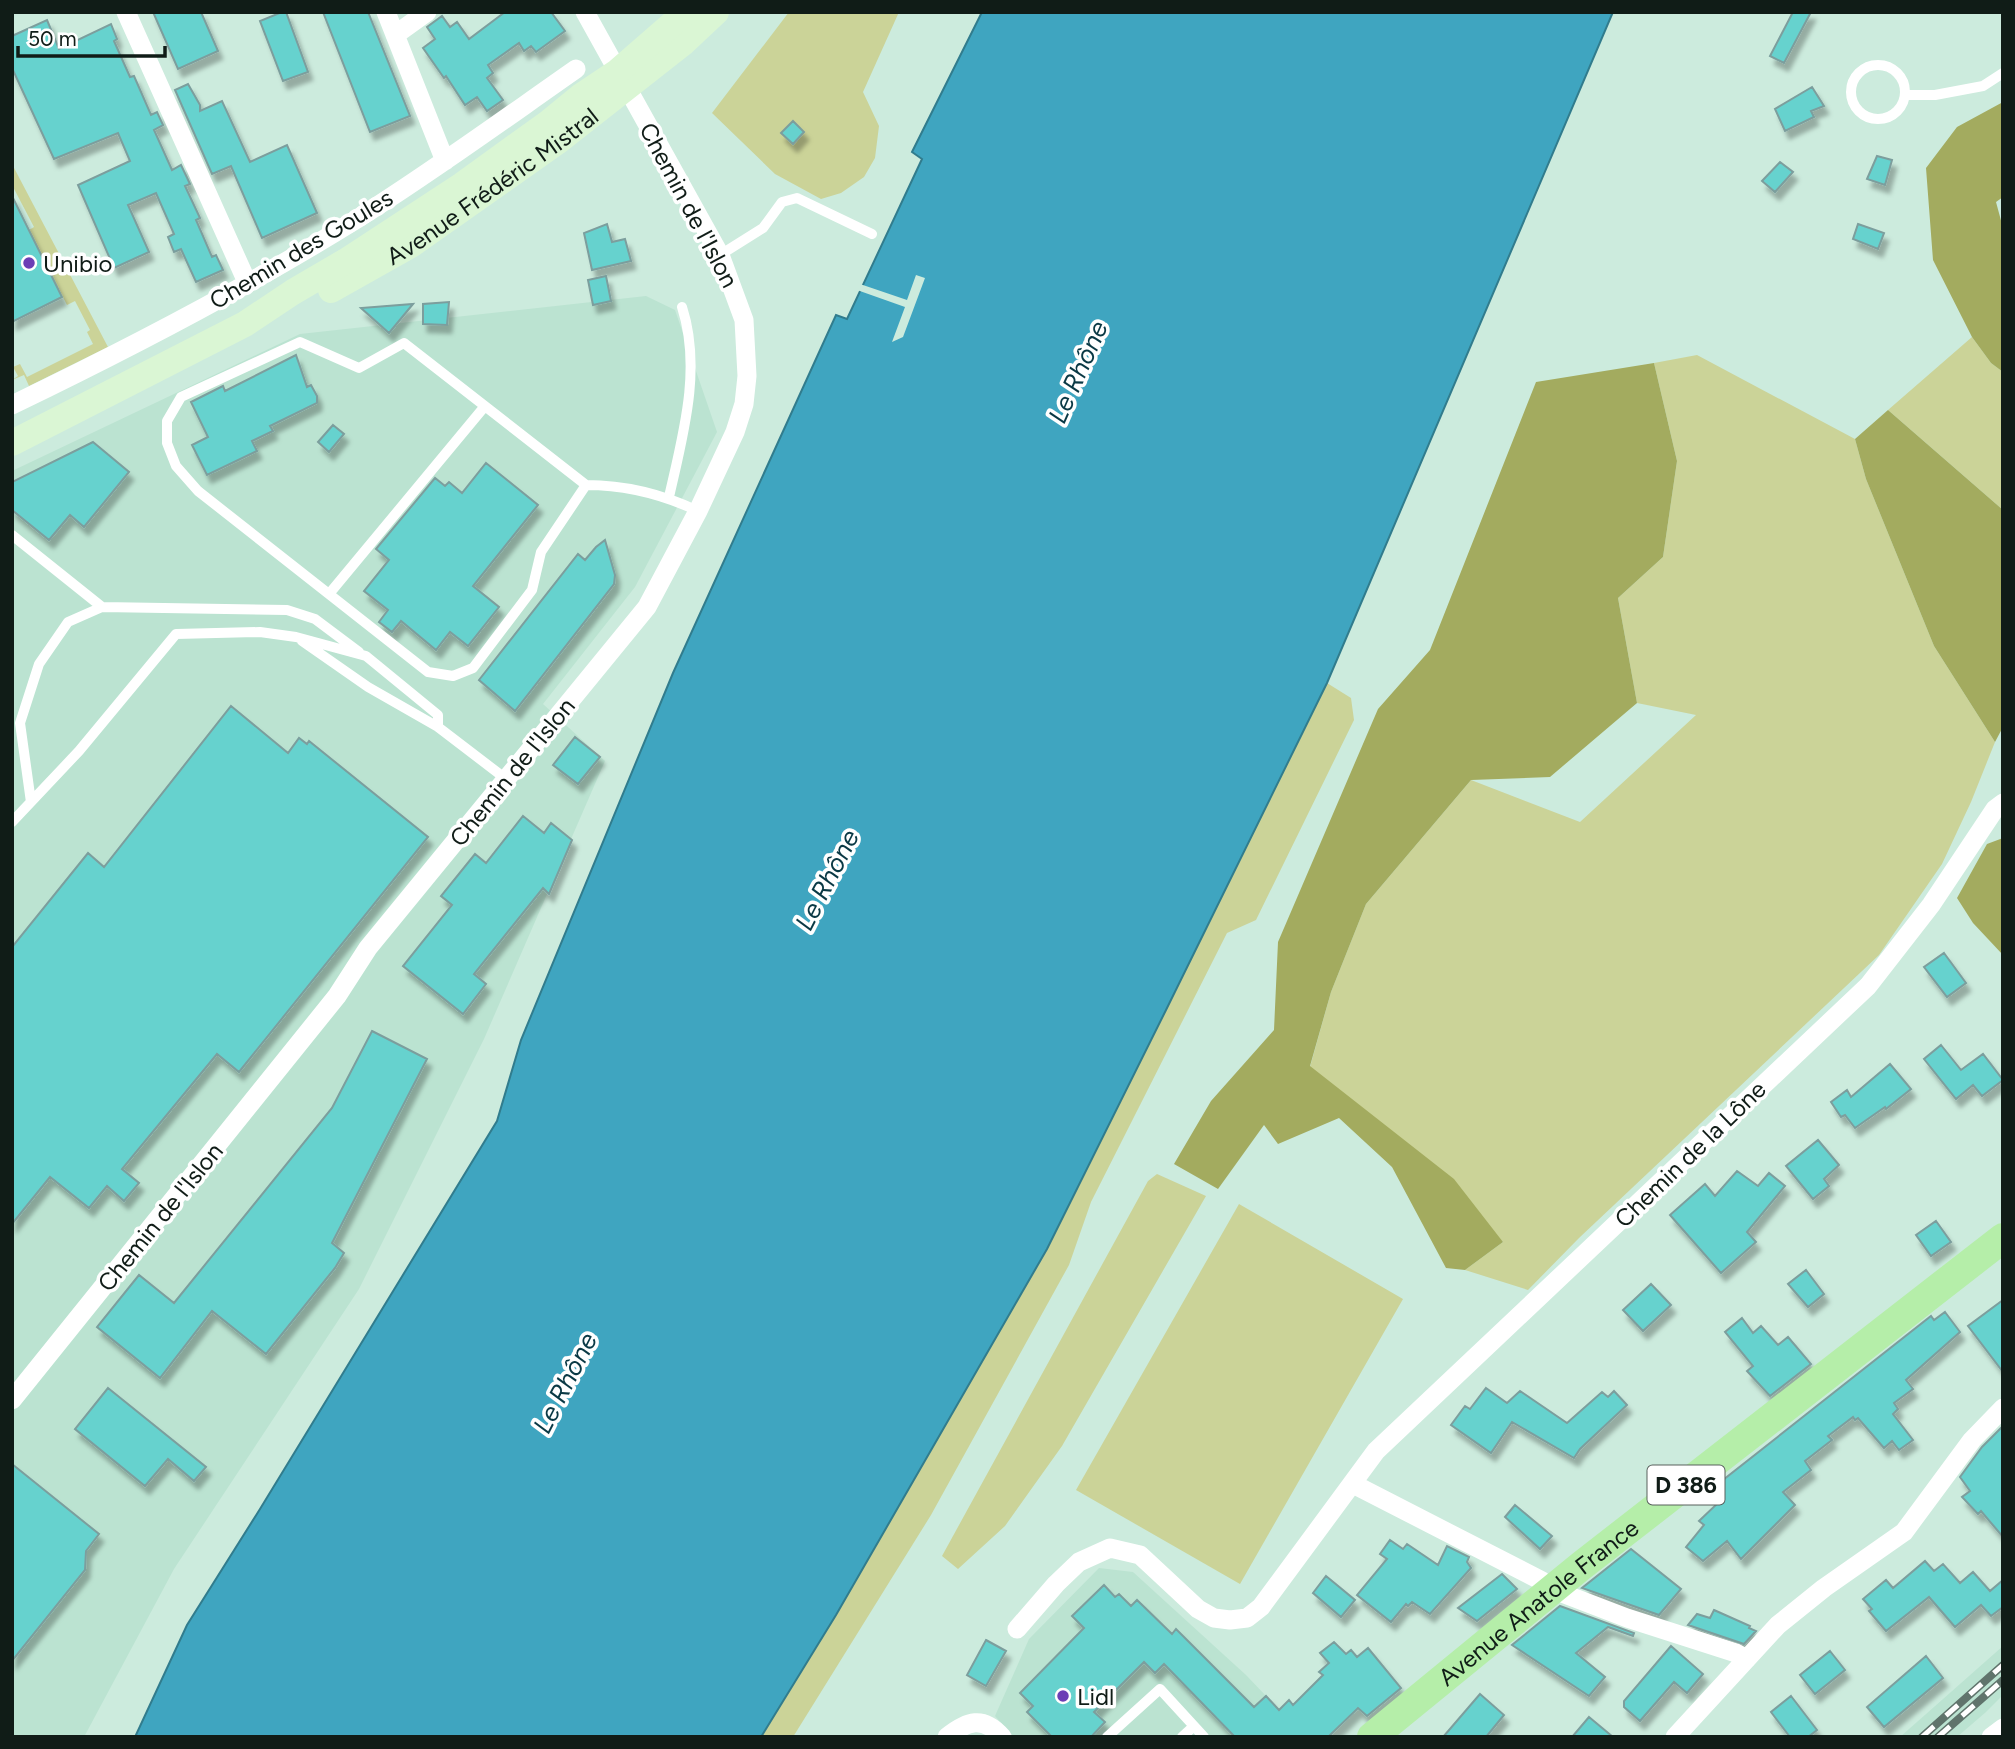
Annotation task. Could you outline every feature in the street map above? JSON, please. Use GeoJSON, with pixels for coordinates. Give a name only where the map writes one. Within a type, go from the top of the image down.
{"type":"FeatureCollection","features":[{"type":"Feature","properties":{"kind":"main road","name":"Avenue Frédéric Mistral"},"geometry":{"type":"LineString","coordinates":[[622,81],[686,12]]}},
{"type":"Feature","properties":{"kind":"main road","name":"Avenue Frédéric Mistral"},"geometry":{"type":"LineString","coordinates":[[12,443],[245,324],[462,185],[582,96],[622,81],[683,43],[716,12]]}},
{"type":"Feature","properties":{"kind":"main road","name":"Avenue Anatole France"},"geometry":{"type":"LineString","coordinates":[[1372,1737],[1554,1590],[2003,1238]]}},
{"type":"Feature","properties":{"kind":"street"},"geometry":{"type":"LineString","coordinates":[[126,12],[247,282]]}},
{"type":"Feature","properties":{"kind":"street"},"geometry":{"type":"LineString","coordinates":[[386,12],[445,161]]}},
{"type":"Feature","properties":{"kind":"street"},"geometry":{"type":"LineString","coordinates":[[395,35],[427,12]]}},
{"type":"Feature","properties":{"kind":"street","name":"Chemin de l'Islon"},"geometry":{"type":"LineString","coordinates":[[12,1400],[337,996],[369,948],[647,607],[698,512],[735,432],[744,404],[747,376],[744,320],[720,255],[585,12]]}},
{"type":"Feature","properties":{"kind":"street","name":"Chemin des Goules"},"geometry":{"type":"LineString","coordinates":[[12,405],[138,344],[356,219],[445,161],[576,69]]}},
{"type":"Feature","properties":{"kind":"street","name":"Chemin de la Lône"},"geometry":{"type":"LineString","coordinates":[[1017,1629],[1079,1562],[1110,1548],[1140,1555],[1198,1609],[1214,1618],[1247,1618],[1261,1607],[1376,1451],[1868,986],[1931,905],[1994,809],[2003,803]]}},
{"type":"Feature","properties":{"kind":"street"},"geometry":{"type":"LineString","coordinates":[[1675,1737],[1787,1618],[1824,1588],[1904,1532],[1972,1440],[2003,1409]]}},
{"type":"Feature","properties":{"kind":"street"},"geometry":{"type":"LineString","coordinates":[[1353,1484],[1542,1581],[1554,1590],[1627,1618],[1736,1653],[1746,1660]]}},
{"type":"Feature","properties":{"kind":"street"},"geometry":{"type":"LineString","coordinates":[[947,1737],[960,1726],[970,1722],[982,1722],[995,1728],[1002,1737]]}},
{"type":"Feature","properties":{"kind":"street"},"geometry":{"type":"LineString","coordinates":[[1991,1737],[2003,1728]]}},
{"type":"Feature","properties":{"kind":"lane"},"geometry":{"type":"LineString","coordinates":[[1878,64],[1895,70],[1902,78],[1906,95],[1899,110],[1887,118],[1874,119],[1864,116],[1854,104],[1851,89],[1858,74],[1878,64]]}},
{"type":"Feature","properties":{"kind":"lane"},"geometry":{"type":"LineString","coordinates":[[1906,95],[1935,95],[1983,86],[2003,73]]}},
{"type":"Feature","properties":{"kind":"lane"},"geometry":{"type":"LineString","coordinates":[[720,255],[763,228],[782,202],[797,198],[872,233]]}},
{"type":"Feature","properties":{"kind":"lane"},"geometry":{"type":"LineString","coordinates":[[669,497],[689,403],[690,330],[682,307]]}},
{"type":"Feature","properties":{"kind":"lane"},"geometry":{"type":"LineString","coordinates":[[586,485],[541,552],[532,590],[473,668],[453,676],[428,672],[198,491],[176,466],[166,443],[167,421],[181,397],[300,342],[359,368],[404,343],[586,485],[611,485],[669,497],[698,512]]}},
{"type":"Feature","properties":{"kind":"lane"},"geometry":{"type":"LineString","coordinates":[[329,594],[485,406]]}},
{"type":"Feature","properties":{"kind":"lane"},"geometry":{"type":"LineString","coordinates":[[12,535],[102,607]]}},
{"type":"Feature","properties":{"kind":"lane"},"geometry":{"type":"LineString","coordinates":[[31,802],[20,723],[39,664],[68,622],[102,607],[287,610],[315,619],[366,656],[438,715],[439,727]]}},
{"type":"Feature","properties":{"kind":"lane"},"geometry":{"type":"LineString","coordinates":[[12,822],[79,751],[176,634],[260,632],[296,637],[366,656]]}},
{"type":"Feature","properties":{"kind":"lane"},"geometry":{"type":"LineString","coordinates":[[296,637],[368,687],[439,727],[506,779]]}},
{"type":"Feature","properties":{"kind":"lane"},"geometry":{"type":"LineString","coordinates":[[1107,1737],[1160,1689],[1204,1737]]}},
{"type":"Feature","properties":{"kind":"lane"},"geometry":{"type":"LineString","coordinates":[[1182,1737],[1194,1726]]}},
{"type":"Feature","properties":{"kind":"shaded area"},"geometry":{"type":"Polygon","coordinates":[[[646,296],[675,310],[717,432],[635,587],[543,704],[605,761],[484,1039],[359,1289],[174,1569],[84,1737],[12,1737],[12,471],[300,334],[646,296]]]}},
{"type":"Feature","properties":{"kind":"shaded area"},"geometry":{"type":"Polygon","coordinates":[[[1099,1568],[1133,1572],[1246,1675],[1305,1737],[1014,1737],[995,1716],[1029,1639],[1099,1568]]]}},
{"type":"Feature","properties":{"kind":"shaded area"},"geometry":{"type":"Polygon","coordinates":[[[2003,1646],[2003,1695],[1986,1712],[1957,1737],[1900,1737],[2003,1646]]]}},
{"type":"Feature","properties":{"kind":"green space"},"geometry":{"type":"Polygon","coordinates":[[[789,12],[899,12],[863,92],[879,126],[875,158],[864,177],[841,193],[821,199],[775,174],[712,113],[789,12]]]}},
{"type":"Feature","properties":{"kind":"green space"},"geometry":{"type":"Polygon","coordinates":[[[2003,102],[2003,197],[1996,202],[2003,228],[2003,372],[1991,363],[1972,337],[1933,260],[1926,168],[1957,127],[2003,102]]]}},
{"type":"Feature","properties":{"kind":"green space"},"geometry":{"type":"Polygon","coordinates":[[[12,164],[108,347],[29,386],[24,375],[12,380],[18,376],[13,367],[20,364],[27,377],[93,344],[87,332],[90,330],[75,301],[67,305],[29,230],[34,227],[12,185],[12,164]]]}},
{"type":"Feature","properties":{"kind":"green space"},"geometry":{"type":"Polygon","coordinates":[[[1972,337],[1991,363],[2003,372],[2003,510],[1888,410],[1972,337]]]}},
{"type":"Feature","properties":{"kind":"green space"},"geometry":{"type":"Polygon","coordinates":[[[1697,355],[1855,439],[1866,479],[1934,646],[1995,742],[1942,864],[1879,955],[1579,1238],[1528,1290],[1465,1270],[1503,1242],[1310,1067],[1331,992],[1366,904],[1471,780],[1580,822],[1696,715],[1637,703],[1618,598],[1663,557],[1677,461],[1654,363],[1697,355]]]}},
{"type":"Feature","properties":{"kind":"green space"},"geometry":{"type":"Polygon","coordinates":[[[1654,363],[1677,461],[1663,557],[1618,598],[1637,703],[1550,777],[1471,780],[1366,904],[1331,992],[1310,1066],[1454,1179],[1503,1242],[1465,1270],[1446,1268],[1392,1167],[1339,1118],[1278,1144],[1264,1125],[1218,1189],[1174,1164],[1211,1101],[1274,1030],[1278,942],[1378,709],[1430,650],[1536,382],[1654,363]]]}},
{"type":"Feature","properties":{"kind":"green space"},"geometry":{"type":"Polygon","coordinates":[[[1888,410],[2003,510],[2003,727],[1995,742],[1934,646],[1866,479],[1855,439],[1888,410]]]}},
{"type":"Feature","properties":{"kind":"green space"},"geometry":{"type":"Polygon","coordinates":[[[1327,683],[1351,698],[1354,720],[1256,920],[1227,933],[1091,1202],[1069,1265],[931,1515],[793,1737],[761,1737],[836,1615],[1047,1249],[1327,683]]]}},
{"type":"Feature","properties":{"kind":"green space"},"geometry":{"type":"Polygon","coordinates":[[[2003,838],[2003,955],[1973,923],[1957,898],[1987,844],[2003,838]]]}},
{"type":"Feature","properties":{"kind":"green space"},"geometry":{"type":"Polygon","coordinates":[[[1157,1174],[1206,1196],[1062,1446],[1005,1526],[958,1569],[942,1556],[1148,1181],[1157,1174]]]}},
{"type":"Feature","properties":{"kind":"green space"},"geometry":{"type":"Polygon","coordinates":[[[1239,1204],[1403,1299],[1240,1584],[1076,1490],[1239,1204]]]}},
{"type":"Feature","properties":{"kind":"water","name":"Le Rhône"},"geometry":{"type":"Polygon","coordinates":[[[982,12],[1613,12],[1327,683],[1166,1010],[1047,1249],[836,1615],[761,1737],[135,1737],[187,1625],[497,1121],[521,1040],[673,673],[836,315],[847,319],[922,159],[912,152],[982,12]]]}},
{"type":"Feature","properties":{"kind":"pier"},"geometry":{"type":"Polygon","coordinates":[[[916,275],[925,278],[903,337],[892,342],[905,307],[857,290],[860,284],[907,300],[916,275]]]}},
{"type":"Feature","properties":{"kind":"building"},"geometry":{"type":"Polygon","coordinates":[[[153,12],[201,12],[218,51],[178,69],[153,12]]]}},
{"type":"Feature","properties":{"kind":"building"},"geometry":{"type":"Polygon","coordinates":[[[286,12],[308,72],[283,81],[260,21],[286,12]]]}},
{"type":"Feature","properties":{"kind":"building"},"geometry":{"type":"Polygon","coordinates":[[[323,12],[368,12],[410,116],[370,132],[323,12]]]}},
{"type":"Feature","properties":{"kind":"building"},"geometry":{"type":"Polygon","coordinates":[[[505,12],[551,12],[565,31],[536,52],[531,46],[524,51],[519,43],[488,65],[493,73],[487,78],[503,100],[487,111],[477,97],[465,105],[423,48],[435,39],[427,27],[442,16],[450,27],[457,22],[469,39],[505,12]]]}},
{"type":"Feature","properties":{"kind":"building"},"geometry":{"type":"Polygon","coordinates":[[[1793,12],[1811,12],[1784,63],[1770,56],[1793,12]]]}},
{"type":"Feature","properties":{"kind":"building"},"geometry":{"type":"Polygon","coordinates":[[[47,20],[59,49],[111,24],[117,39],[114,41],[130,77],[134,76],[151,115],[157,112],[163,125],[154,130],[172,170],[181,165],[190,184],[185,186],[200,218],[196,220],[212,257],[216,255],[223,270],[196,282],[181,249],[174,252],[168,237],[174,234],[156,193],[128,205],[149,252],[114,268],[78,185],[130,161],[118,133],[54,159],[12,68],[12,36],[47,20]]]}},
{"type":"Feature","properties":{"kind":"building"},"geometry":{"type":"Polygon","coordinates":[[[188,84],[200,105],[200,111],[222,101],[250,162],[287,145],[317,213],[262,238],[231,166],[212,174],[175,90],[188,84]]]}},
{"type":"Feature","properties":{"kind":"building"},"geometry":{"type":"Polygon","coordinates":[[[1812,87],[1824,106],[1811,111],[1814,117],[1785,131],[1775,109],[1812,87]]]}},
{"type":"Feature","properties":{"kind":"building"},"geometry":{"type":"Polygon","coordinates":[[[793,121],[804,132],[793,144],[781,133],[793,121]]]}},
{"type":"Feature","properties":{"kind":"building"},"geometry":{"type":"Polygon","coordinates":[[[1877,156],[1892,160],[1885,185],[1867,179],[1877,156]]]}},
{"type":"Feature","properties":{"kind":"building"},"geometry":{"type":"Polygon","coordinates":[[[1780,162],[1793,172],[1775,192],[1762,181],[1780,162]]]}},
{"type":"Feature","properties":{"kind":"building","name":"Unibio"},"geometry":{"type":"Polygon","coordinates":[[[12,196],[62,297],[12,322],[12,196]]]}},
{"type":"Feature","properties":{"kind":"building"},"geometry":{"type":"Polygon","coordinates":[[[607,224],[612,242],[625,239],[631,261],[592,270],[584,233],[607,224]]]}},
{"type":"Feature","properties":{"kind":"building"},"geometry":{"type":"Polygon","coordinates":[[[1858,224],[1884,233],[1878,249],[1853,239],[1858,224]]]}},
{"type":"Feature","properties":{"kind":"building"},"geometry":{"type":"Polygon","coordinates":[[[606,276],[611,301],[593,305],[588,280],[606,276]]]}},
{"type":"Feature","properties":{"kind":"building"},"geometry":{"type":"Polygon","coordinates":[[[449,302],[447,325],[423,324],[423,304],[449,302]]]}},
{"type":"Feature","properties":{"kind":"building"},"geometry":{"type":"Polygon","coordinates":[[[413,304],[389,333],[361,308],[413,304]]]}},
{"type":"Feature","properties":{"kind":"building"},"geometry":{"type":"Polygon","coordinates":[[[296,355],[307,387],[311,385],[317,396],[317,403],[270,426],[273,431],[252,441],[257,451],[207,475],[192,445],[208,437],[191,402],[223,386],[225,391],[296,355]]]}},
{"type":"Feature","properties":{"kind":"building"},"geometry":{"type":"Polygon","coordinates":[[[333,425],[344,434],[329,452],[318,442],[333,425]]]}},
{"type":"Feature","properties":{"kind":"building"},"geometry":{"type":"Polygon","coordinates":[[[93,442],[129,472],[84,527],[70,515],[49,540],[12,510],[12,482],[93,442]]]}},
{"type":"Feature","properties":{"kind":"building"},"geometry":{"type":"Polygon","coordinates":[[[486,463],[538,505],[473,586],[499,607],[468,646],[450,632],[436,650],[401,621],[392,632],[379,622],[388,610],[364,591],[389,560],[376,549],[435,478],[445,486],[449,482],[462,493],[486,463]]]}},
{"type":"Feature","properties":{"kind":"building"},"geometry":{"type":"Polygon","coordinates":[[[605,540],[615,575],[614,584],[515,711],[479,680],[578,554],[585,560],[605,540]]]}},
{"type":"Feature","properties":{"kind":"building"},"geometry":{"type":"Polygon","coordinates":[[[231,706],[288,753],[299,738],[307,744],[309,741],[428,837],[239,1072],[217,1054],[122,1169],[139,1183],[124,1201],[107,1186],[89,1208],[50,1177],[12,1224],[12,947],[88,853],[104,867],[231,706]]]}},
{"type":"Feature","properties":{"kind":"building"},"geometry":{"type":"Polygon","coordinates":[[[575,737],[600,757],[578,784],[553,765],[575,737]]]}},
{"type":"Feature","properties":{"kind":"building"},"geometry":{"type":"Polygon","coordinates":[[[523,816],[544,833],[551,823],[572,840],[549,894],[543,888],[474,974],[486,984],[463,1014],[403,966],[452,905],[441,896],[475,854],[486,863],[523,816]]]}},
{"type":"Feature","properties":{"kind":"building"},"geometry":{"type":"Polygon","coordinates":[[[1944,953],[1966,983],[1947,997],[1924,967],[1944,953]]]}},
{"type":"Feature","properties":{"kind":"building"},"geometry":{"type":"Polygon","coordinates":[[[372,1031],[427,1059],[332,1243],[344,1253],[335,1268],[266,1354],[212,1311],[160,1378],[97,1327],[139,1275],[174,1303],[332,1108],[372,1031]]]}},
{"type":"Feature","properties":{"kind":"building"},"geometry":{"type":"Polygon","coordinates":[[[1941,1045],[1961,1070],[1983,1054],[2003,1080],[1982,1096],[1973,1085],[1956,1099],[1924,1059],[1941,1045]]]}},
{"type":"Feature","properties":{"kind":"building"},"geometry":{"type":"Polygon","coordinates":[[[1890,1064],[1911,1089],[1886,1109],[1885,1107],[1855,1128],[1845,1115],[1841,1117],[1831,1102],[1847,1090],[1851,1097],[1890,1064]]]}},
{"type":"Feature","properties":{"kind":"building"},"geometry":{"type":"Polygon","coordinates":[[[1818,1140],[1839,1165],[1824,1179],[1829,1186],[1813,1199],[1786,1166],[1818,1140]]]}},
{"type":"Feature","properties":{"kind":"building"},"geometry":{"type":"Polygon","coordinates":[[[1737,1171],[1758,1186],[1769,1173],[1785,1186],[1747,1232],[1756,1242],[1721,1273],[1670,1215],[1705,1184],[1715,1196],[1737,1171]]]}},
{"type":"Feature","properties":{"kind":"building"},"geometry":{"type":"Polygon","coordinates":[[[1936,1221],[1951,1242],[1931,1256],[1916,1235],[1936,1221]]]}},
{"type":"Feature","properties":{"kind":"building"},"geometry":{"type":"Polygon","coordinates":[[[1806,1270],[1824,1294],[1808,1307],[1788,1284],[1806,1270]]]}},
{"type":"Feature","properties":{"kind":"building"},"geometry":{"type":"Polygon","coordinates":[[[1651,1284],[1671,1305],[1643,1331],[1623,1310],[1651,1284]]]}},
{"type":"Feature","properties":{"kind":"building"},"geometry":{"type":"Polygon","coordinates":[[[2003,1300],[2003,1372],[1968,1326],[2003,1300]]]}},
{"type":"Feature","properties":{"kind":"building"},"geometry":{"type":"Polygon","coordinates":[[[1945,1312],[1960,1332],[1906,1380],[1913,1389],[1894,1403],[1898,1409],[1893,1414],[1913,1440],[1899,1450],[1892,1441],[1884,1448],[1858,1418],[1855,1420],[1853,1417],[1828,1436],[1832,1440],[1805,1461],[1811,1470],[1783,1492],[1795,1505],[1741,1559],[1727,1541],[1703,1561],[1686,1547],[1704,1525],[1699,1521],[1718,1503],[1709,1491],[1931,1316],[1934,1320],[1945,1312]]]}},
{"type":"Feature","properties":{"kind":"building"},"geometry":{"type":"Polygon","coordinates":[[[1742,1318],[1753,1333],[1761,1326],[1778,1345],[1788,1337],[1811,1364],[1770,1396],[1747,1371],[1753,1366],[1725,1332],[1742,1318]]]}},
{"type":"Feature","properties":{"kind":"building"},"geometry":{"type":"Polygon","coordinates":[[[108,1388],[206,1467],[194,1481],[168,1459],[145,1486],[75,1429],[108,1388]]]}},
{"type":"Feature","properties":{"kind":"building"},"geometry":{"type":"Polygon","coordinates":[[[1486,1388],[1507,1403],[1520,1391],[1567,1423],[1602,1392],[1608,1397],[1614,1391],[1627,1405],[1580,1449],[1574,1458],[1512,1422],[1491,1453],[1451,1425],[1465,1406],[1470,1409],[1486,1388]]]}},
{"type":"Feature","properties":{"kind":"building"},"geometry":{"type":"Polygon","coordinates":[[[2003,1426],[2003,1537],[1981,1511],[1978,1514],[1962,1497],[1970,1491],[1960,1477],[1982,1447],[2003,1426]]]}},
{"type":"Feature","properties":{"kind":"building"},"geometry":{"type":"Polygon","coordinates":[[[12,1464],[99,1534],[86,1551],[85,1570],[12,1661],[12,1464]]]}},
{"type":"Feature","properties":{"kind":"building"},"geometry":{"type":"Polygon","coordinates":[[[1515,1505],[1552,1536],[1540,1549],[1505,1517],[1515,1505]]]}},
{"type":"Feature","properties":{"kind":"building"},"geometry":{"type":"Polygon","coordinates":[[[1390,1540],[1403,1549],[1407,1544],[1438,1565],[1447,1546],[1469,1557],[1467,1562],[1471,1568],[1430,1614],[1412,1602],[1408,1606],[1406,1604],[1391,1622],[1357,1595],[1387,1559],[1380,1554],[1390,1540]]]}},
{"type":"Feature","properties":{"kind":"building"},"geometry":{"type":"Polygon","coordinates":[[[1631,1549],[1681,1589],[1659,1615],[1582,1588],[1631,1549]]]}},
{"type":"Feature","properties":{"kind":"building"},"geometry":{"type":"Polygon","coordinates":[[[1925,1561],[1934,1571],[1943,1564],[1960,1583],[1973,1572],[1990,1591],[2003,1580],[2003,1607],[1991,1616],[1981,1605],[1955,1627],[1929,1597],[1886,1631],[1869,1611],[1872,1609],[1863,1599],[1886,1580],[1893,1588],[1925,1561]]]}},
{"type":"Feature","properties":{"kind":"building"},"geometry":{"type":"Polygon","coordinates":[[[1502,1574],[1517,1589],[1477,1621],[1458,1608],[1502,1574]]]}},
{"type":"Feature","properties":{"kind":"building"},"geometry":{"type":"Polygon","coordinates":[[[1326,1576],[1355,1600],[1341,1617],[1313,1593],[1326,1576]]]}},
{"type":"Feature","properties":{"kind":"building"},"geometry":{"type":"Polygon","coordinates":[[[1104,1585],[1115,1597],[1119,1594],[1131,1606],[1137,1600],[1172,1634],[1176,1629],[1254,1707],[1266,1696],[1279,1710],[1289,1700],[1293,1705],[1323,1675],[1319,1672],[1329,1663],[1320,1653],[1334,1642],[1346,1654],[1351,1650],[1357,1657],[1368,1648],[1401,1688],[1367,1716],[1358,1708],[1328,1737],[1235,1737],[1164,1664],[1155,1673],[1144,1662],[1094,1712],[1105,1722],[1091,1737],[1052,1737],[1027,1712],[1033,1706],[1020,1693],[1084,1628],[1072,1616],[1104,1585]]]}},
{"type":"Feature","properties":{"kind":"building"},"geometry":{"type":"Polygon","coordinates":[[[1560,1606],[1634,1633],[1633,1636],[1608,1627],[1576,1653],[1605,1677],[1589,1696],[1512,1645],[1560,1606]]]}},
{"type":"Feature","properties":{"kind":"building"},"geometry":{"type":"Polygon","coordinates":[[[1714,1610],[1756,1631],[1744,1644],[1688,1625],[1697,1614],[1710,1618],[1714,1610]]]}},
{"type":"Feature","properties":{"kind":"building"},"geometry":{"type":"Polygon","coordinates":[[[986,1640],[1006,1651],[986,1686],[967,1675],[986,1640]]]}},
{"type":"Feature","properties":{"kind":"building"},"geometry":{"type":"Polygon","coordinates":[[[1671,1646],[1703,1674],[1687,1693],[1674,1682],[1640,1721],[1624,1707],[1624,1701],[1671,1646]]]}},
{"type":"Feature","properties":{"kind":"building"},"geometry":{"type":"Polygon","coordinates":[[[1830,1651],[1845,1670],[1815,1694],[1800,1675],[1830,1651]]]}},
{"type":"Feature","properties":{"kind":"building"},"geometry":{"type":"Polygon","coordinates":[[[1926,1656],[1943,1678],[1884,1727],[1867,1707],[1926,1656]]]}},
{"type":"Feature","properties":{"kind":"building"},"geometry":{"type":"Polygon","coordinates":[[[1480,1694],[1504,1715],[1486,1737],[1443,1737],[1480,1694]]]}},
{"type":"Feature","properties":{"kind":"building"},"geometry":{"type":"Polygon","coordinates":[[[1791,1696],[1817,1730],[1808,1737],[1790,1737],[1771,1712],[1791,1696]]]}},
{"type":"Feature","properties":{"kind":"building"},"geometry":{"type":"Polygon","coordinates":[[[1589,1717],[1613,1737],[1572,1737],[1589,1717]]]}},
{"type":"Feature","properties":{"kind":"railway"},"geometry":{"type":"LineString","coordinates":[[1922,1737],[2003,1665]]}},
{"type":"Feature","properties":{"kind":"railway"},"geometry":{"type":"LineString","coordinates":[[1938,1737],[2003,1680]]}},
{"type":"Feature","properties":{"kind":"place","name":"Unibio"},"geometry":{"type":"Point","coordinates":[29,263]}},
{"type":"Feature","properties":{"kind":"place","name":"Lidl"},"geometry":{"type":"Point","coordinates":[1063,1696]}}]}
